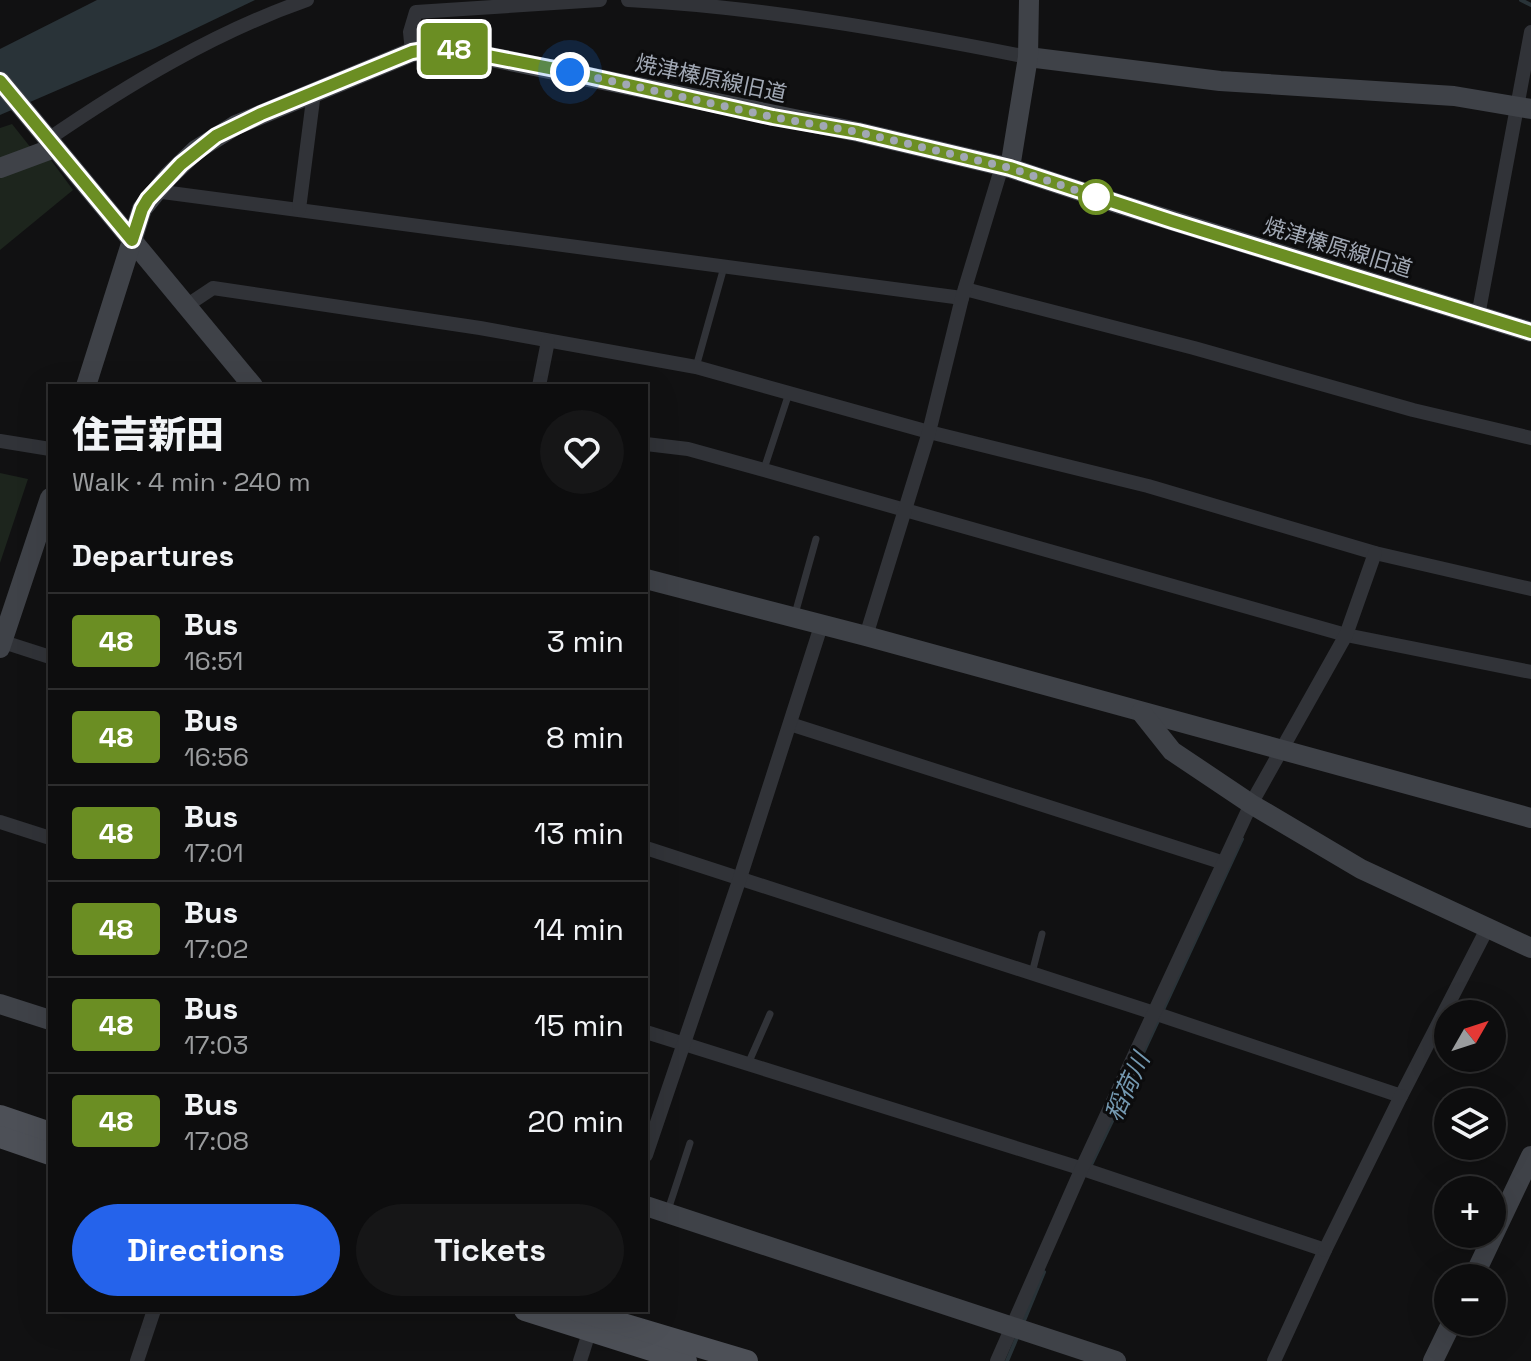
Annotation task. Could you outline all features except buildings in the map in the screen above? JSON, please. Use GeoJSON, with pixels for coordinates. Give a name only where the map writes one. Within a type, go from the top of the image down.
{"type":"FeatureCollection","features":[{"type":"Feature","properties":{"kind":"main road"},"geometry":{"type":"LineString","coordinates":[[0,1116],[48,1132]]}},
{"type":"Feature","properties":{"kind":"main road"},"geometry":{"type":"LineString","coordinates":[[0,1137],[48,1153]]}},
{"type":"Feature","properties":{"kind":"main road"},"geometry":{"type":"LineString","coordinates":[[543,1312],[589,1317],[747,1361]]}},
{"type":"Feature","properties":{"kind":"main road"},"geometry":{"type":"LineString","coordinates":[[589,1317],[686,1361]]}},
{"type":"Feature","properties":{"kind":"street"},"geometry":{"type":"LineString","coordinates":[[0,168],[98,105],[217,39],[307,0]]}},
{"type":"Feature","properties":{"kind":"street"},"geometry":{"type":"LineString","coordinates":[[412,52],[410,32],[416,12],[600,0]]}},
{"type":"Feature","properties":{"kind":"street"},"geometry":{"type":"LineString","coordinates":[[628,0],[690,3],[848,25],[1028,57],[1220,81],[1454,96],[1524,108]]}},
{"type":"Feature","properties":{"kind":"street"},"geometry":{"type":"LineString","coordinates":[[866,636],[929,432],[964,293],[1006,167],[1028,57],[1029,0]]}},
{"type":"Feature","properties":{"kind":"street"},"geometry":{"type":"LineString","coordinates":[[1478,316],[1524,108],[1531,32]]}},
{"type":"Feature","properties":{"kind":"street","name":"焼津榛原線旧道"},"geometry":{"type":"LineString","coordinates":[[87,384],[142,209],[155,191],[189,157],[216,136],[314,92],[412,52],[442,47],[858,132],[1006,167],[1531,332]]}},
{"type":"Feature","properties":{"kind":"street"},"geometry":{"type":"LineString","coordinates":[[0,81],[251,384]]}},
{"type":"Feature","properties":{"kind":"street"},"geometry":{"type":"LineString","coordinates":[[299,209],[314,92]]}},
{"type":"Feature","properties":{"kind":"street"},"geometry":{"type":"LineString","coordinates":[[155,191],[964,293],[1194,348],[1413,410],[1531,438]]}},
{"type":"Feature","properties":{"kind":"street"},"geometry":{"type":"LineString","coordinates":[[186,306],[213,288],[330,304],[696,367],[929,432],[1148,486],[1375,553],[1531,589]]}},
{"type":"Feature","properties":{"kind":"street"},"geometry":{"type":"LineString","coordinates":[[539,384],[548,341]]}},
{"type":"Feature","properties":{"kind":"street"},"geometry":{"type":"LineString","coordinates":[[0,441],[48,449]]}},
{"type":"Feature","properties":{"kind":"street"},"geometry":{"type":"LineString","coordinates":[[648,444],[688,449],[1346,635],[1531,672]]}},
{"type":"Feature","properties":{"kind":"street"},"geometry":{"type":"LineString","coordinates":[[48,504],[1,644],[48,656]]}},
{"type":"Feature","properties":{"kind":"street"},"geometry":{"type":"LineString","coordinates":[[997,1361],[1016,1328],[1083,1168],[1251,804],[1346,635],[1375,553]]}},
{"type":"Feature","properties":{"kind":"street"},"geometry":{"type":"LineString","coordinates":[[648,580],[1283,748],[1531,818]]}},
{"type":"Feature","properties":{"kind":"street"},"geometry":{"type":"LineString","coordinates":[[648,1149],[821,626]]}},
{"type":"Feature","properties":{"kind":"street"},"geometry":{"type":"LineString","coordinates":[[1141,712],[1172,751],[1251,804],[1361,869],[1531,948]]}},
{"type":"Feature","properties":{"kind":"street"},"geometry":{"type":"LineString","coordinates":[[790,724],[1224,863]]}},
{"type":"Feature","properties":{"kind":"street"},"geometry":{"type":"LineString","coordinates":[[0,822],[48,837]]}},
{"type":"Feature","properties":{"kind":"street"},"geometry":{"type":"LineString","coordinates":[[648,849],[1401,1096]]}},
{"type":"Feature","properties":{"kind":"street"},"geometry":{"type":"LineString","coordinates":[[1274,1361],[1325,1250],[1488,927]]}},
{"type":"Feature","properties":{"kind":"street"},"geometry":{"type":"LineString","coordinates":[[0,1004],[48,1019]]}},
{"type":"Feature","properties":{"kind":"street"},"geometry":{"type":"LineString","coordinates":[[648,1033],[1083,1168],[1325,1250]]}},
{"type":"Feature","properties":{"kind":"street"},"geometry":{"type":"LineString","coordinates":[[1480,1264],[1531,1156]]}},
{"type":"Feature","properties":{"kind":"street"},"geometry":{"type":"LineString","coordinates":[[648,1207],[1116,1361]]}},
{"type":"Feature","properties":{"kind":"street"},"geometry":{"type":"LineString","coordinates":[[137,1361],[153,1312]]}},
{"type":"Feature","properties":{"kind":"street"},"geometry":{"type":"LineString","coordinates":[[580,1361],[589,1317]]}},
{"type":"Feature","properties":{"kind":"street"},"geometry":{"type":"LineString","coordinates":[[1433,1361],[1445,1336]]}},
{"type":"Feature","properties":{"kind":"lane"},"geometry":{"type":"LineString","coordinates":[[696,367],[724,265]]}},
{"type":"Feature","properties":{"kind":"lane"},"geometry":{"type":"LineString","coordinates":[[764,470],[789,391]]}},
{"type":"Feature","properties":{"kind":"lane"},"geometry":{"type":"LineString","coordinates":[[793,619],[816,539]]}},
{"type":"Feature","properties":{"kind":"lane"},"geometry":{"type":"LineString","coordinates":[[1032,973],[1042,934]]}},
{"type":"Feature","properties":{"kind":"lane"},"geometry":{"type":"LineString","coordinates":[[748,1064],[770,1014]]}},
{"type":"Feature","properties":{"kind":"lane"},"geometry":{"type":"LineString","coordinates":[[667,1213],[690,1143]]}},
{"type":"Feature","properties":{"kind":"shaded area"},"geometry":{"type":"Polygon","coordinates":[[[97,0],[255,0],[155,48],[0,115],[0,49],[97,0]]]}},
{"type":"Feature","properties":{"kind":"shaded area"},"geometry":{"type":"Polygon","coordinates":[[[12,124],[31,148],[0,160],[0,128],[12,124]]]}},
{"type":"Feature","properties":{"kind":"shaded area"},"geometry":{"type":"Polygon","coordinates":[[[48,156],[73,190],[0,250],[0,174],[48,156]]]}},
{"type":"Feature","properties":{"kind":"shaded area"},"geometry":{"type":"Polygon","coordinates":[[[0,473],[28,479],[0,563],[0,473]]]}},
{"type":"Feature","properties":{"kind":"waterway"},"geometry":{"type":"LineString","coordinates":[[1521,0],[1531,5]]}},
{"type":"Feature","properties":{"kind":"waterway","name":"稻荷川"},"geometry":{"type":"LineString","coordinates":[[1118,1107],[1242,839]]}},
{"type":"Feature","properties":{"kind":"waterway","name":"稻荷川"},"geometry":{"type":"LineString","coordinates":[[1089,1169],[1113,1119]]}},
{"type":"Feature","properties":{"kind":"waterway","name":"稻荷川"},"geometry":{"type":"LineString","coordinates":[[1023,1323],[1044,1272]]}},
{"type":"Feature","properties":{"kind":"waterway","name":"稻荷川"},"geometry":{"type":"LineString","coordinates":[[1007,1361],[1018,1335]]}},
{"type":"Feature","properties":{"kind":"bus line","name":"48"},"geometry":{"type":"LineString","coordinates":[[0,81],[132,240],[148,199],[196,150],[216,136],[261,114],[412,52],[442,47],[858,132],[1010,168],[1531,332]]}},
{"type":"Feature","properties":{"kind":"route"},"geometry":{"type":"LineString","coordinates":[[570,72],[773,117],[858,132],[1010,168],[1096,197]]}}]}
